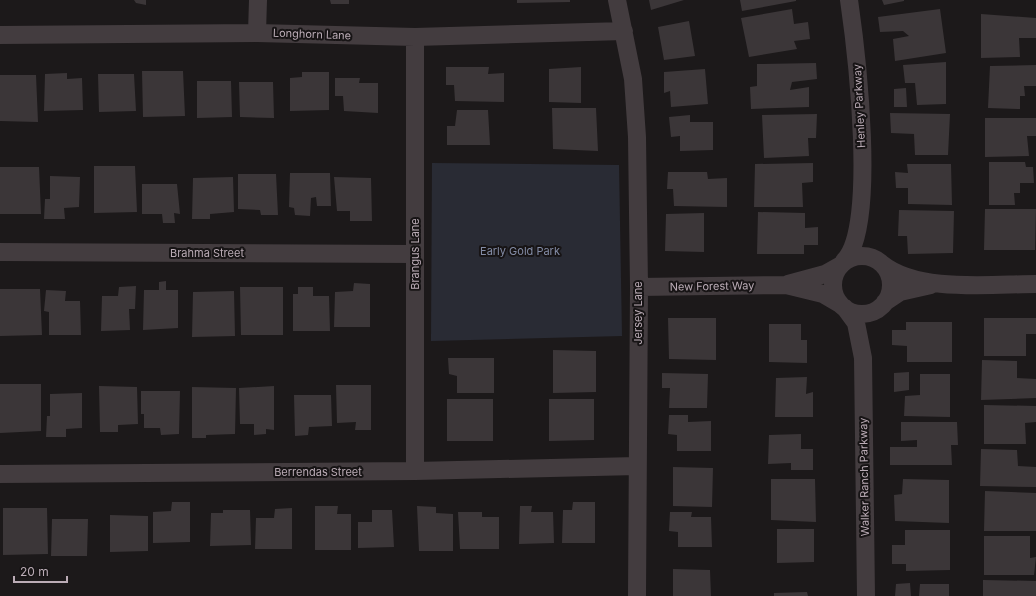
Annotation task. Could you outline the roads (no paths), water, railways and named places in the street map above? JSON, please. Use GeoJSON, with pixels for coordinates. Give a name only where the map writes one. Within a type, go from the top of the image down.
{"type":"FeatureCollection","features":[{"type":"Feature","properties":{"kind":"street"},"geometry":{"type":"LineString","coordinates":[[257,33],[258,0]]}},
{"type":"Feature","properties":{"kind":"street","name":"Jersey Lane"},"geometry":{"type":"LineString","coordinates":[[617,0],[633,79],[636,130],[639,287],[637,596]]}},
{"type":"Feature","properties":{"kind":"street","name":"Henley Parkway"},"geometry":{"type":"LineString","coordinates":[[849,0],[861,112],[862,214]]}},
{"type":"Feature","properties":{"kind":"street","name":"Longhorn Lane"},"geometry":{"type":"LineString","coordinates":[[0,35],[257,33],[415,37],[624,32]]}},
{"type":"Feature","properties":{"kind":"street","name":"Brangus Lane"},"geometry":{"type":"LineString","coordinates":[[415,37],[415,471]]}},
{"type":"Feature","properties":{"kind":"street"},"geometry":{"type":"LineString","coordinates":[[862,214],[870,246],[880,263],[887,270],[891,286],[884,303]]}},
{"type":"Feature","properties":{"kind":"street"},"geometry":{"type":"LineString","coordinates":[[862,214],[853,249],[842,263],[834,277],[832,284],[833,292],[843,306],[860,314],[876,310],[900,292],[936,284],[1036,284]]}},
{"type":"Feature","properties":{"kind":"street","name":"Brahma Street"},"geometry":{"type":"LineString","coordinates":[[0,252],[414,254]]}},
{"type":"Feature","properties":{"kind":"street"},"geometry":{"type":"LineString","coordinates":[[842,263],[852,257],[870,257],[892,272],[936,284]]}},
{"type":"Feature","properties":{"kind":"street","name":"New Forest Way"},"geometry":{"type":"LineString","coordinates":[[786,285],[825,274],[842,263]]}},
{"type":"Feature","properties":{"kind":"street","name":"New Forest Way"},"geometry":{"type":"LineString","coordinates":[[639,287],[786,285],[823,294],[843,306]]}},
{"type":"Feature","properties":{"kind":"street","name":"Walker Ranch Parkway"},"geometry":{"type":"LineString","coordinates":[[863,358],[870,323],[884,303]]}},
{"type":"Feature","properties":{"kind":"street","name":"Walker Ranch Parkway"},"geometry":{"type":"LineString","coordinates":[[843,306],[856,323],[863,358],[866,596]]}},
{"type":"Feature","properties":{"kind":"street","name":"Berrendas Street"},"geometry":{"type":"LineString","coordinates":[[0,474],[415,471],[637,466]]}},
{"type":"Feature","properties":{"kind":"park label","name":"Early Gold Park"},"geometry":{"type":"Point","coordinates":[520,251]}}]}
